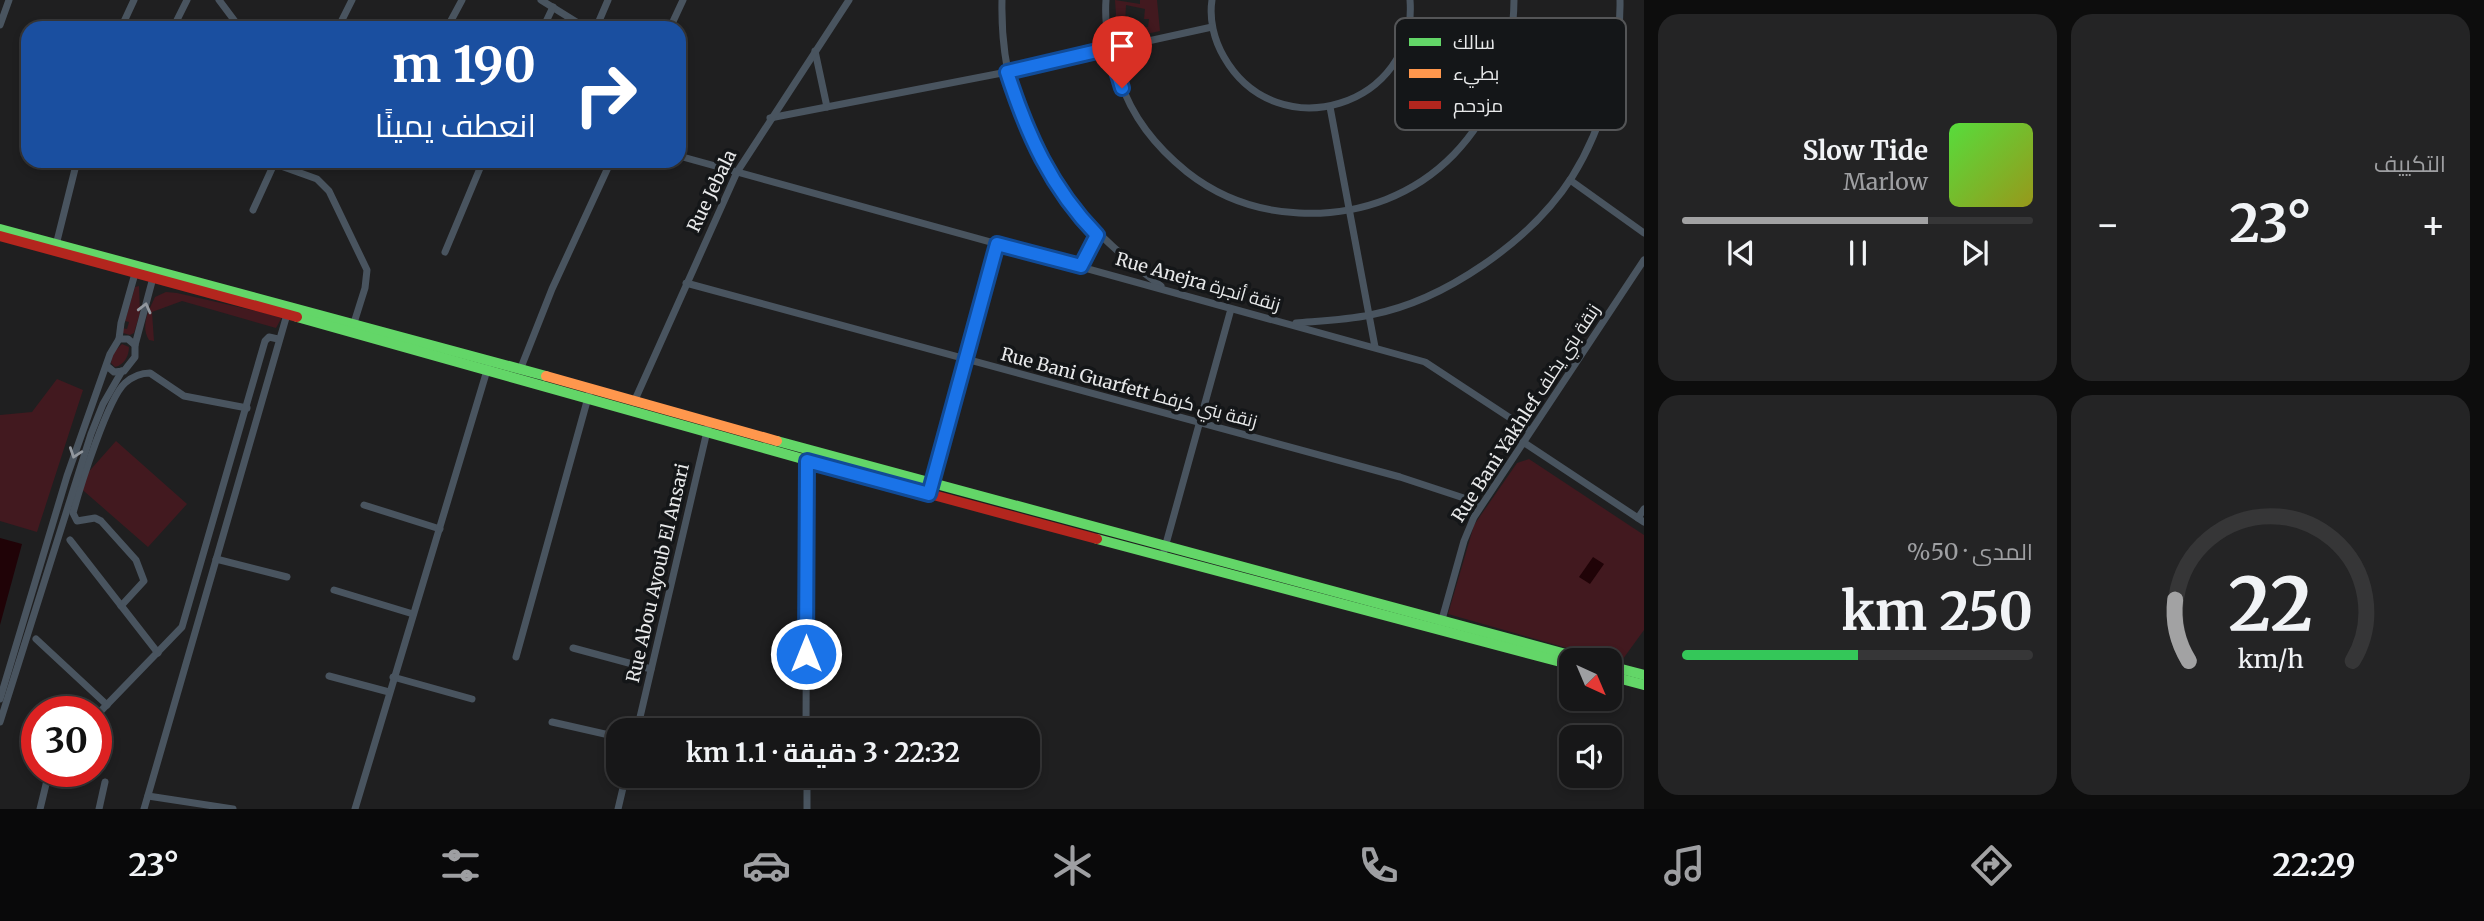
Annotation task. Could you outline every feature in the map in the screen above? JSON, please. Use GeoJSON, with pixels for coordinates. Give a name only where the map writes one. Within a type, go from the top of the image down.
{"type":"FeatureCollection","features":[{"type":"Feature","properties":{"kind":"street"},"geometry":{"type":"LineString","coordinates":[[0,24],[9,0]]}},
{"type":"Feature","properties":{"kind":"street"},"geometry":{"type":"LineString","coordinates":[[124,21],[134,0]]}},
{"type":"Feature","properties":{"kind":"street"},"geometry":{"type":"LineString","coordinates":[[176,21],[187,0]]}},
{"type":"Feature","properties":{"kind":"street"},"geometry":{"type":"LineString","coordinates":[[219,0],[228,3],[237,21]]}},
{"type":"Feature","properties":{"kind":"street"},"geometry":{"type":"LineString","coordinates":[[342,21],[352,0]]}},
{"type":"Feature","properties":{"kind":"street"},"geometry":{"type":"LineString","coordinates":[[451,21],[462,0]]}},
{"type":"Feature","properties":{"kind":"street"},"geometry":{"type":"LineString","coordinates":[[541,0],[575,21]]}},
{"type":"Feature","properties":{"kind":"street"},"geometry":{"type":"LineString","coordinates":[[599,21],[608,0]]}},
{"type":"Feature","properties":{"kind":"street"},"geometry":{"type":"LineString","coordinates":[[673,21],[683,0]]}},
{"type":"Feature","properties":{"kind":"street","name":"Rue Jebala"},"geometry":{"type":"LineString","coordinates":[[632,406],[737,172],[849,0]]}},
{"type":"Feature","properties":{"kind":"street"},"geometry":{"type":"LineString","coordinates":[[1002,0],[1007,72],[1035,150],[1062,192],[1097,235],[1164,289]]}},
{"type":"Feature","properties":{"kind":"street"},"geometry":{"type":"LineString","coordinates":[[1106,0],[1110,48],[1122,88],[1144,130],[1174,162],[1212,190],[1258,208],[1312,214],[1350,210],[1399,194],[1420,183],[1466,142],[1474,130]]}},
{"type":"Feature","properties":{"kind":"street"},"geometry":{"type":"LineString","coordinates":[[1212,0],[1212,27],[1230,68],[1245,85],[1264,97],[1285,105],[1307,109],[1330,107],[1365,92],[1395,60]]}},
{"type":"Feature","properties":{"kind":"street"},"geometry":{"type":"LineString","coordinates":[[1409,18],[1410,0]]}},
{"type":"Feature","properties":{"kind":"street"},"geometry":{"type":"LineString","coordinates":[[1513,18],[1514,0]]}},
{"type":"Feature","properties":{"kind":"street"},"geometry":{"type":"LineString","coordinates":[[1619,18],[1620,0]]}},
{"type":"Feature","properties":{"kind":"street"},"geometry":{"type":"LineString","coordinates":[[546,21],[553,7]]}},
{"type":"Feature","properties":{"kind":"street"},"geometry":{"type":"LineString","coordinates":[[770,118],[1007,72],[1212,27]]}},
{"type":"Feature","properties":{"kind":"street"},"geometry":{"type":"LineString","coordinates":[[815,51],[827,107]]}},
{"type":"Feature","properties":{"kind":"street"},"geometry":{"type":"LineString","coordinates":[[1330,107],[1375,347]]}},
{"type":"Feature","properties":{"kind":"street"},"geometry":{"type":"LineString","coordinates":[[1288,323],[1371,315],[1426,297],[1488,262],[1533,222],[1570,180],[1594,130]]}},
{"type":"Feature","properties":{"kind":"street","name":"Rue Anejra زنقة أنجرة"},"geometry":{"type":"LineString","coordinates":[[686,158],[1375,347],[1436,367],[1530,431]]}},
{"type":"Feature","properties":{"kind":"street"},"geometry":{"type":"LineString","coordinates":[[55,247],[75,168]]}},
{"type":"Feature","properties":{"kind":"street"},"geometry":{"type":"LineString","coordinates":[[253,210],[268,168]]}},
{"type":"Feature","properties":{"kind":"street"},"geometry":{"type":"LineString","coordinates":[[295,168],[327,187],[366,265],[366,282],[353,328]]}},
{"type":"Feature","properties":{"kind":"street"},"geometry":{"type":"LineString","coordinates":[[445,252],[480,168]]}},
{"type":"Feature","properties":{"kind":"street"},"geometry":{"type":"LineString","coordinates":[[519,373],[552,289],[608,168]]}},
{"type":"Feature","properties":{"kind":"street"},"geometry":{"type":"LineString","coordinates":[[1570,180],[1644,233]]}},
{"type":"Feature","properties":{"kind":"street"},"geometry":{"type":"LineString","coordinates":[[0,229],[55,247],[489,364],[807,456],[1441,625],[1559,653]]}},
{"type":"Feature","properties":{"kind":"street"},"geometry":{"type":"LineString","coordinates":[[1081,266],[1097,235]]}},
{"type":"Feature","properties":{"kind":"street"},"geometry":{"type":"LineString","coordinates":[[0,236],[55,247]]}},
{"type":"Feature","properties":{"kind":"street"},"geometry":{"type":"LineString","coordinates":[[930,489],[997,244]]}},
{"type":"Feature","properties":{"kind":"street","name":"Rue Bani Yakhlef زنقة بني يخلف"},"geometry":{"type":"LineString","coordinates":[[1441,625],[1468,529],[1644,260]]}},
{"type":"Feature","properties":{"kind":"street"},"geometry":{"type":"LineString","coordinates":[[0,699],[67,476],[113,347],[120,339],[121,323],[136,269]]}},
{"type":"Feature","properties":{"kind":"street"},"geometry":{"type":"LineString","coordinates":[[0,722],[91,434],[103,404],[122,371],[136,354],[135,345],[154,274]]}},
{"type":"Feature","properties":{"kind":"street","name":"Rue Bani Guarfett زنقة بني كرفط"},"geometry":{"type":"LineString","coordinates":[[685,284],[1400,477],[1482,504]]}},
{"type":"Feature","properties":{"kind":"street"},"geometry":{"type":"LineString","coordinates":[[1164,552],[1231,309]]}},
{"type":"Feature","properties":{"kind":"street"},"geometry":{"type":"LineString","coordinates":[[144,809],[288,311]]}},
{"type":"Feature","properties":{"kind":"street"},"geometry":{"type":"LineString","coordinates":[[120,339],[128,339],[135,345]]}},
{"type":"Feature","properties":{"kind":"street"},"geometry":{"type":"LineString","coordinates":[[112,700],[182,627],[266,339],[278,339]]}},
{"type":"Feature","properties":{"kind":"street"},"geometry":{"type":"LineString","coordinates":[[355,809],[489,364]]}},
{"type":"Feature","properties":{"kind":"street"},"geometry":{"type":"LineString","coordinates":[[107,366],[114,372],[122,371]]}},
{"type":"Feature","properties":{"kind":"street"},"geometry":{"type":"LineString","coordinates":[[121,606],[144,581],[136,560],[101,521],[95,518],[77,521],[73,513],[86,468],[123,385],[146,372],[159,377],[182,395],[247,408]]}},
{"type":"Feature","properties":{"kind":"street"},"geometry":{"type":"LineString","coordinates":[[516,657],[589,393]]}},
{"type":"Feature","properties":{"kind":"street","name":"Rue Abou Ayoub El Ansari"},"geometry":{"type":"LineString","coordinates":[[640,718],[708,428]]}},
{"type":"Feature","properties":{"kind":"street"},"geometry":{"type":"LineString","coordinates":[[1523,442],[1641,520],[1644,509]]}},
{"type":"Feature","properties":{"kind":"street"},"geometry":{"type":"LineString","coordinates":[[806,718],[807,456]]}},
{"type":"Feature","properties":{"kind":"street"},"geometry":{"type":"LineString","coordinates":[[363,505],[440,529]]}},
{"type":"Feature","properties":{"kind":"street"},"geometry":{"type":"LineString","coordinates":[[70,540],[158,653]]}},
{"type":"Feature","properties":{"kind":"street"},"geometry":{"type":"LineString","coordinates":[[216,559],[287,577]]}},
{"type":"Feature","properties":{"kind":"street"},"geometry":{"type":"LineString","coordinates":[[334,590],[413,614]]}},
{"type":"Feature","properties":{"kind":"street"},"geometry":{"type":"LineString","coordinates":[[1441,625],[1559,661]]}},
{"type":"Feature","properties":{"kind":"street"},"geometry":{"type":"LineString","coordinates":[[36,639],[97,696]]}},
{"type":"Feature","properties":{"kind":"street"},"geometry":{"type":"LineString","coordinates":[[573,648],[652,669]]}},
{"type":"Feature","properties":{"kind":"street"},"geometry":{"type":"LineString","coordinates":[[1622,669],[1644,675]]}},
{"type":"Feature","properties":{"kind":"street"},"geometry":{"type":"LineString","coordinates":[[329,676],[389,692]]}},
{"type":"Feature","properties":{"kind":"street"},"geometry":{"type":"LineString","coordinates":[[393,677],[472,699]]}},
{"type":"Feature","properties":{"kind":"street"},"geometry":{"type":"LineString","coordinates":[[1622,679],[1644,685]]}},
{"type":"Feature","properties":{"kind":"street"},"geometry":{"type":"LineString","coordinates":[[552,722],[606,734]]}},
{"type":"Feature","properties":{"kind":"street"},"geometry":{"type":"LineString","coordinates":[[40,809],[45,787]]}},
{"type":"Feature","properties":{"kind":"street"},"geometry":{"type":"LineString","coordinates":[[99,809],[104,787]]}},
{"type":"Feature","properties":{"kind":"street"},"geometry":{"type":"LineString","coordinates":[[618,809],[623,788]]}},
{"type":"Feature","properties":{"kind":"street"},"geometry":{"type":"LineString","coordinates":[[807,788],[807,809]]}},
{"type":"Feature","properties":{"kind":"street"},"geometry":{"type":"LineString","coordinates":[[148,796],[233,809]]}},
{"type":"Feature","properties":{"kind":"shaded area"},"geometry":{"type":"Polygon","coordinates":[[[1115,0],[1140,4],[1140,0],[1157,0],[1160,31],[1128,38],[1117,30],[1115,0]],[[1126,5],[1125,25],[1148,27],[1149,19],[1144,19],[1145,9],[1126,5]]]}},
{"type":"Feature","properties":{"kind":"shaded area"},"geometry":{"type":"Polygon","coordinates":[[[139,286],[140,313],[134,333],[130,335],[123,333],[122,328],[127,329],[129,322],[125,321],[135,287],[139,286]]]}},
{"type":"Feature","properties":{"kind":"shaded area"},"geometry":{"type":"Polygon","coordinates":[[[166,292],[282,317],[276,328],[182,301],[152,312],[154,341],[149,340],[145,329],[148,313],[155,297],[166,292]]]}},
{"type":"Feature","properties":{"kind":"shaded area"},"geometry":{"type":"Polygon","coordinates":[[[122,344],[129,347],[128,354],[123,362],[115,367],[111,363],[113,353],[122,344]]]}},
{"type":"Feature","properties":{"kind":"shaded area"},"geometry":{"type":"Polygon","coordinates":[[[57,379],[83,390],[37,532],[0,521],[0,415],[32,412],[57,379]]]}},
{"type":"Feature","properties":{"kind":"shaded area"},"geometry":{"type":"Polygon","coordinates":[[[116,441],[187,504],[148,547],[77,485],[116,441]]]}},
{"type":"Feature","properties":{"kind":"shaded area"},"geometry":{"type":"Polygon","coordinates":[[[1529,459],[1644,535],[1644,630],[1622,660],[1622,648],[1567,648],[1448,614],[1474,525],[1517,463],[1529,459]]]}},
{"type":"Feature","properties":{"kind":"shaded area"},"geometry":{"type":"Polygon","coordinates":[[[0,538],[22,544],[0,625],[0,538]]]}},
{"type":"Feature","properties":{"kind":"shaded area"},"geometry":{"type":"Polygon","coordinates":[[[1593,557],[1604,564],[1590,584],[1579,577],[1593,557]]]}},
{"type":"Feature","properties":{"kind":"traffic: fast"},"geometry":{"type":"LineString","coordinates":[[0,229],[546,376]]}},
{"type":"Feature","properties":{"kind":"traffic: fast"},"geometry":{"type":"LineString","coordinates":[[297,317],[874,479]]}},
{"type":"Feature","properties":{"kind":"traffic: fast"},"geometry":{"type":"LineString","coordinates":[[777,441],[1559,652]]}},
{"type":"Feature","properties":{"kind":"traffic: fast"},"geometry":{"type":"LineString","coordinates":[[1097,539],[1559,662]]}},
{"type":"Feature","properties":{"kind":"traffic: fast"},"geometry":{"type":"LineString","coordinates":[[1622,669],[1644,675]]}},
{"type":"Feature","properties":{"kind":"traffic: fast"},"geometry":{"type":"LineString","coordinates":[[1622,679],[1644,685]]}},
{"type":"Feature","properties":{"kind":"traffic: slow"},"geometry":{"type":"LineString","coordinates":[[546,376],[777,441]]}},
{"type":"Feature","properties":{"kind":"traffic: jam"},"geometry":{"type":"LineString","coordinates":[[0,236],[297,317]]}},
{"type":"Feature","properties":{"kind":"traffic: jam"},"geometry":{"type":"LineString","coordinates":[[874,479],[1097,539]]}},
{"type":"Feature","properties":{"kind":"route"},"geometry":{"type":"LineString","coordinates":[[806,654],[807,461],[929,494],[997,244],[1081,266],[1097,235],[1046,170],[1022,119],[1007,72],[1110,48],[1122,88]]}}]}
